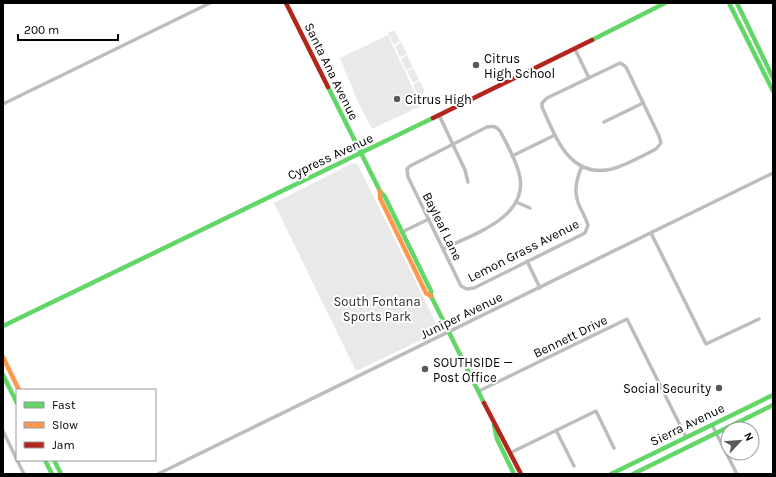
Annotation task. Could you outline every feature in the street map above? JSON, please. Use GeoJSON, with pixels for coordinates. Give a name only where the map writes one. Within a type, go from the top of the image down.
{"type":"FeatureCollection","features":[{"type":"Feature","properties":{"kind":"street"},"geometry":{"type":"LineString","coordinates":[[3,104],[210,3]]}},
{"type":"Feature","properties":{"kind":"street","name":"Santa Ana Avenue"},"geometry":{"type":"LineString","coordinates":[[286,3],[361,154],[380,191],[385,197],[431,291],[431,296],[493,422],[501,434],[521,474]]}},
{"type":"Feature","properties":{"kind":"street","name":"Cypress Avenue"},"geometry":{"type":"LineString","coordinates":[[3,326],[361,154],[665,3]]}},
{"type":"Feature","properties":{"kind":"street"},"geometry":{"type":"LineString","coordinates":[[729,3],[773,92]]}},
{"type":"Feature","properties":{"kind":"street"},"geometry":{"type":"LineString","coordinates":[[737,3],[773,78]]}},
{"type":"Feature","properties":{"kind":"street"},"geometry":{"type":"LineString","coordinates":[[575,49],[589,78]]}},
{"type":"Feature","properties":{"kind":"street"},"geometry":{"type":"LineString","coordinates":[[616,64],[623,64],[627,69],[660,136],[661,143],[656,149],[611,169],[593,170],[582,166],[566,155],[542,107],[542,103],[547,98],[589,78],[616,64]]}},
{"type":"Feature","properties":{"kind":"street"},"geometry":{"type":"LineString","coordinates":[[604,122],[643,103]]}},
{"type":"Feature","properties":{"kind":"street"},"geometry":{"type":"LineString","coordinates":[[438,115],[467,175],[468,182]]}},
{"type":"Feature","properties":{"kind":"street"},"geometry":{"type":"LineString","coordinates":[[443,249],[500,220],[510,211],[516,202],[520,191],[518,168],[500,131],[496,126],[487,127],[452,144]]}},
{"type":"Feature","properties":{"kind":"street"},"geometry":{"type":"LineString","coordinates":[[512,156],[555,135]]}},
{"type":"Feature","properties":{"kind":"street","name":"Bayleaf Lane"},"geometry":{"type":"LineString","coordinates":[[452,144],[407,169],[408,176],[461,286],[466,289]]}},
{"type":"Feature","properties":{"kind":"street","name":"Lemon Grass Avenue"},"geometry":{"type":"LineString","coordinates":[[466,289],[474,288],[585,233],[588,228],[587,222],[579,205],[576,193],[577,181],[582,166]]}},
{"type":"Feature","properties":{"kind":"street","name":"Juniper Avenue"},"geometry":{"type":"LineString","coordinates":[[158,474],[773,174]]}},
{"type":"Feature","properties":{"kind":"street","name":"Santa Ana Avenue"},"geometry":{"type":"LineString","coordinates":[[380,191],[380,198],[386,212],[426,293],[431,296]]}},
{"type":"Feature","properties":{"kind":"street"},"geometry":{"type":"LineString","coordinates":[[516,202],[530,208]]}},
{"type":"Feature","properties":{"kind":"street"},"geometry":{"type":"LineString","coordinates":[[402,232],[429,220]]}},
{"type":"Feature","properties":{"kind":"street"},"geometry":{"type":"LineString","coordinates":[[651,233],[706,344],[760,318]]}},
{"type":"Feature","properties":{"kind":"street"},"geometry":{"type":"LineString","coordinates":[[527,261],[540,288]]}},
{"type":"Feature","properties":{"kind":"street","name":"Bennett Drive"},"geometry":{"type":"LineString","coordinates":[[478,391],[627,319],[686,437]]}},
{"type":"Feature","properties":{"kind":"street"},"geometry":{"type":"LineString","coordinates":[[3,356],[19,389]]}},
{"type":"Feature","properties":{"kind":"street"},"geometry":{"type":"LineString","coordinates":[[3,375],[16,401]]}},
{"type":"Feature","properties":{"kind":"street","name":"Sierra Avenue"},"geometry":{"type":"LineString","coordinates":[[611,474],[773,395]]}},
{"type":"Feature","properties":{"kind":"street","name":"Sierra Avenue"},"geometry":{"type":"LineString","coordinates":[[633,474],[773,406]]}},
{"type":"Feature","properties":{"kind":"street"},"geometry":{"type":"LineString","coordinates":[[505,455],[596,411],[614,448]]}},
{"type":"Feature","properties":{"kind":"street","name":"Santa Ana Avenue"},"geometry":{"type":"LineString","coordinates":[[493,422],[497,439],[514,474]]}},
{"type":"Feature","properties":{"kind":"street"},"geometry":{"type":"LineString","coordinates":[[712,425],[737,474]]}},
{"type":"Feature","properties":{"kind":"street"},"geometry":{"type":"LineString","coordinates":[[556,430],[574,466]]}},
{"type":"Feature","properties":{"kind":"street"},"geometry":{"type":"LineString","coordinates":[[3,431],[5,441],[16,458]]}},
{"type":"Feature","properties":{"kind":"street"},"geometry":{"type":"LineString","coordinates":[[18,461],[24,474]]}},
{"type":"Feature","properties":{"kind":"street"},"geometry":{"type":"LineString","coordinates":[[46,461],[52,474]]}},
{"type":"Feature","properties":{"kind":"street"},"geometry":{"type":"LineString","coordinates":[[54,461],[61,474]]}},
{"type":"Feature","properties":{"kind":"green space"},"geometry":{"type":"Polygon","coordinates":[[[394,30],[400,41],[394,45],[388,33],[394,30]]]}},
{"type":"Feature","properties":{"kind":"green space"},"geometry":{"type":"Polygon","coordinates":[[[388,35],[421,106],[372,129],[357,100],[340,58],[388,35]]]}},
{"type":"Feature","properties":{"kind":"green space"},"geometry":{"type":"Polygon","coordinates":[[[401,42],[407,54],[400,57],[395,46],[401,42]]]}},
{"type":"Feature","properties":{"kind":"green space"},"geometry":{"type":"Polygon","coordinates":[[[407,55],[413,67],[406,70],[401,59],[407,55]]]}},
{"type":"Feature","properties":{"kind":"green space"},"geometry":{"type":"Polygon","coordinates":[[[414,68],[419,80],[413,83],[407,71],[414,68]]]}},
{"type":"Feature","properties":{"kind":"green space"},"geometry":{"type":"Polygon","coordinates":[[[420,81],[425,92],[419,96],[413,85],[420,81]]]}},
{"type":"Feature","properties":{"kind":"green space","name":"South Fontana Sports Park"},"geometry":{"type":"Polygon","coordinates":[[[353,163],[358,165],[438,327],[436,333],[356,371],[274,203],[353,163]]]}},
{"type":"Feature","properties":{"kind":"traffic: fast"},"geometry":{"type":"LineString","coordinates":[[592,40],[665,3]]}},
{"type":"Feature","properties":{"kind":"traffic: fast"},"geometry":{"type":"LineString","coordinates":[[729,3],[773,91]]}},
{"type":"Feature","properties":{"kind":"traffic: fast"},"geometry":{"type":"LineString","coordinates":[[737,3],[773,78]]}},
{"type":"Feature","properties":{"kind":"traffic: fast"},"geometry":{"type":"LineString","coordinates":[[328,87],[380,191],[385,197],[431,291],[431,296],[484,403]]}},
{"type":"Feature","properties":{"kind":"traffic: fast"},"geometry":{"type":"LineString","coordinates":[[3,326],[433,118]]}},
{"type":"Feature","properties":{"kind":"traffic: fast"},"geometry":{"type":"LineString","coordinates":[[3,375],[16,401]]}},
{"type":"Feature","properties":{"kind":"traffic: fast"},"geometry":{"type":"LineString","coordinates":[[611,474],[773,395]]}},
{"type":"Feature","properties":{"kind":"traffic: fast"},"geometry":{"type":"LineString","coordinates":[[633,474],[773,405]]}},
{"type":"Feature","properties":{"kind":"traffic: fast"},"geometry":{"type":"LineString","coordinates":[[494,425],[497,439],[514,474]]}},
{"type":"Feature","properties":{"kind":"traffic: fast"},"geometry":{"type":"LineString","coordinates":[[46,461],[52,474]]}},
{"type":"Feature","properties":{"kind":"traffic: fast"},"geometry":{"type":"LineString","coordinates":[[54,461],[61,474]]}},
{"type":"Feature","properties":{"kind":"traffic: slow"},"geometry":{"type":"LineString","coordinates":[[380,191],[380,198],[426,293],[431,296]]}},
{"type":"Feature","properties":{"kind":"traffic: slow"},"geometry":{"type":"LineString","coordinates":[[3,357],[19,389]]}},
{"type":"Feature","properties":{"kind":"traffic: jam"},"geometry":{"type":"LineString","coordinates":[[286,3],[328,87]]}},
{"type":"Feature","properties":{"kind":"traffic: jam"},"geometry":{"type":"LineString","coordinates":[[433,118],[592,40]]}},
{"type":"Feature","properties":{"kind":"traffic: jam"},"geometry":{"type":"LineString","coordinates":[[484,403],[521,474]]}},
{"type":"Feature","properties":{"kind":"place","name":"Citrus High School"},"geometry":{"type":"Point","coordinates":[476,65]}},
{"type":"Feature","properties":{"kind":"place","name":"Citrus High"},"geometry":{"type":"Point","coordinates":[397,99]}},
{"type":"Feature","properties":{"kind":"place","name":"SOUTHSIDE — Post Office"},"geometry":{"type":"Point","coordinates":[425,369]}},
{"type":"Feature","properties":{"kind":"place","name":"Social Security"},"geometry":{"type":"Point","coordinates":[719,388]}}]}
